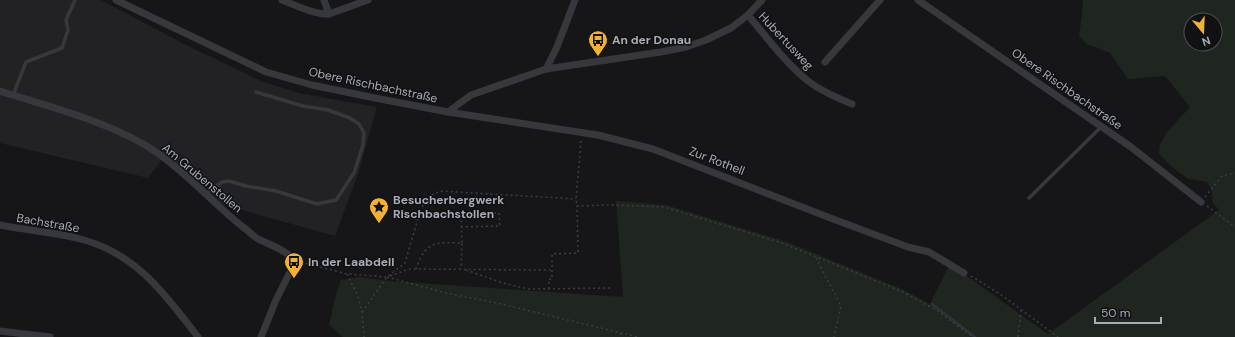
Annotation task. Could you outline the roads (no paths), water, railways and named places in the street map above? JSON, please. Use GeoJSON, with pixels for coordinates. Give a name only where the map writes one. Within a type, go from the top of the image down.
{"type":"FeatureCollection","features":[{"type":"Feature","properties":{"kind":"street","name":"Obere Rischbachstraße"},"geometry":{"type":"LineString","coordinates":[[116,0],[266,72],[312,85],[448,112],[471,96],[546,69],[661,52],[686,47],[706,40],[731,28],[748,16],[762,0]]}},
{"type":"Feature","properties":{"kind":"street"},"geometry":{"type":"LineString","coordinates":[[282,0],[323,14],[329,14],[368,0]]}},
{"type":"Feature","properties":{"kind":"street"},"geometry":{"type":"LineString","coordinates":[[324,0],[329,14]]}},
{"type":"Feature","properties":{"kind":"street"},"geometry":{"type":"LineString","coordinates":[[546,69],[557,47],[575,0]]}},
{"type":"Feature","properties":{"kind":"street"},"geometry":{"type":"LineString","coordinates":[[825,62],[880,0]]}},
{"type":"Feature","properties":{"kind":"street","name":"Obere Rischbachstraße"},"geometry":{"type":"LineString","coordinates":[[918,0],[1131,147],[1201,202]]}},
{"type":"Feature","properties":{"kind":"street","name":"Hubertusweg"},"geometry":{"type":"LineString","coordinates":[[748,16],[786,61],[809,82],[828,94],[852,104]]}},
{"type":"Feature","properties":{"kind":"street","name":"Am Grubenstollen"},"geometry":{"type":"LineString","coordinates":[[0,91],[113,129],[146,146],[182,172],[259,239],[289,255],[294,260],[293,266],[276,300],[261,337]]}},
{"type":"Feature","properties":{"kind":"street","name":"Zur Rothell"},"geometry":{"type":"LineString","coordinates":[[448,112],[598,135],[653,149],[908,247],[929,252],[964,273]]}},
{"type":"Feature","properties":{"kind":"street","name":"Bachstraße"},"geometry":{"type":"LineString","coordinates":[[0,225],[21,230],[56,233],[85,240],[108,249],[129,261],[147,275],[163,292],[198,337]]}},
{"type":"Feature","properties":{"kind":"street"},"geometry":{"type":"LineString","coordinates":[[0,331],[50,337]]}},
{"type":"Feature","properties":{"kind":"lane"},"geometry":{"type":"LineString","coordinates":[[13,95],[26,62],[62,48],[68,30],[66,20],[75,0]]}},
{"type":"Feature","properties":{"kind":"lane"},"geometry":{"type":"LineString","coordinates":[[206,194],[222,182],[229,181],[246,186],[276,191],[317,204],[336,200],[354,173],[363,144],[364,133],[359,124],[350,118],[328,110],[303,106],[256,92]]}},
{"type":"Feature","properties":{"kind":"lane"},"geometry":{"type":"LineString","coordinates":[[1029,198],[1101,126]]}},
{"type":"Feature","properties":{"kind":"waterway"},"geometry":{"type":"LineString","coordinates":[[932,304],[975,337]]}},
{"type":"Feature","properties":{"kind":"place","name":"An der Donau"},"geometry":{"type":"Point","coordinates":[598,57]}},
{"type":"Feature","properties":{"kind":"place","name":"Besucherbergwerk Rischbachstollen"},"geometry":{"type":"Point","coordinates":[379,224]}},
{"type":"Feature","properties":{"kind":"place","name":"In der Laabdell"},"geometry":{"type":"Point","coordinates":[294,279]}}]}
